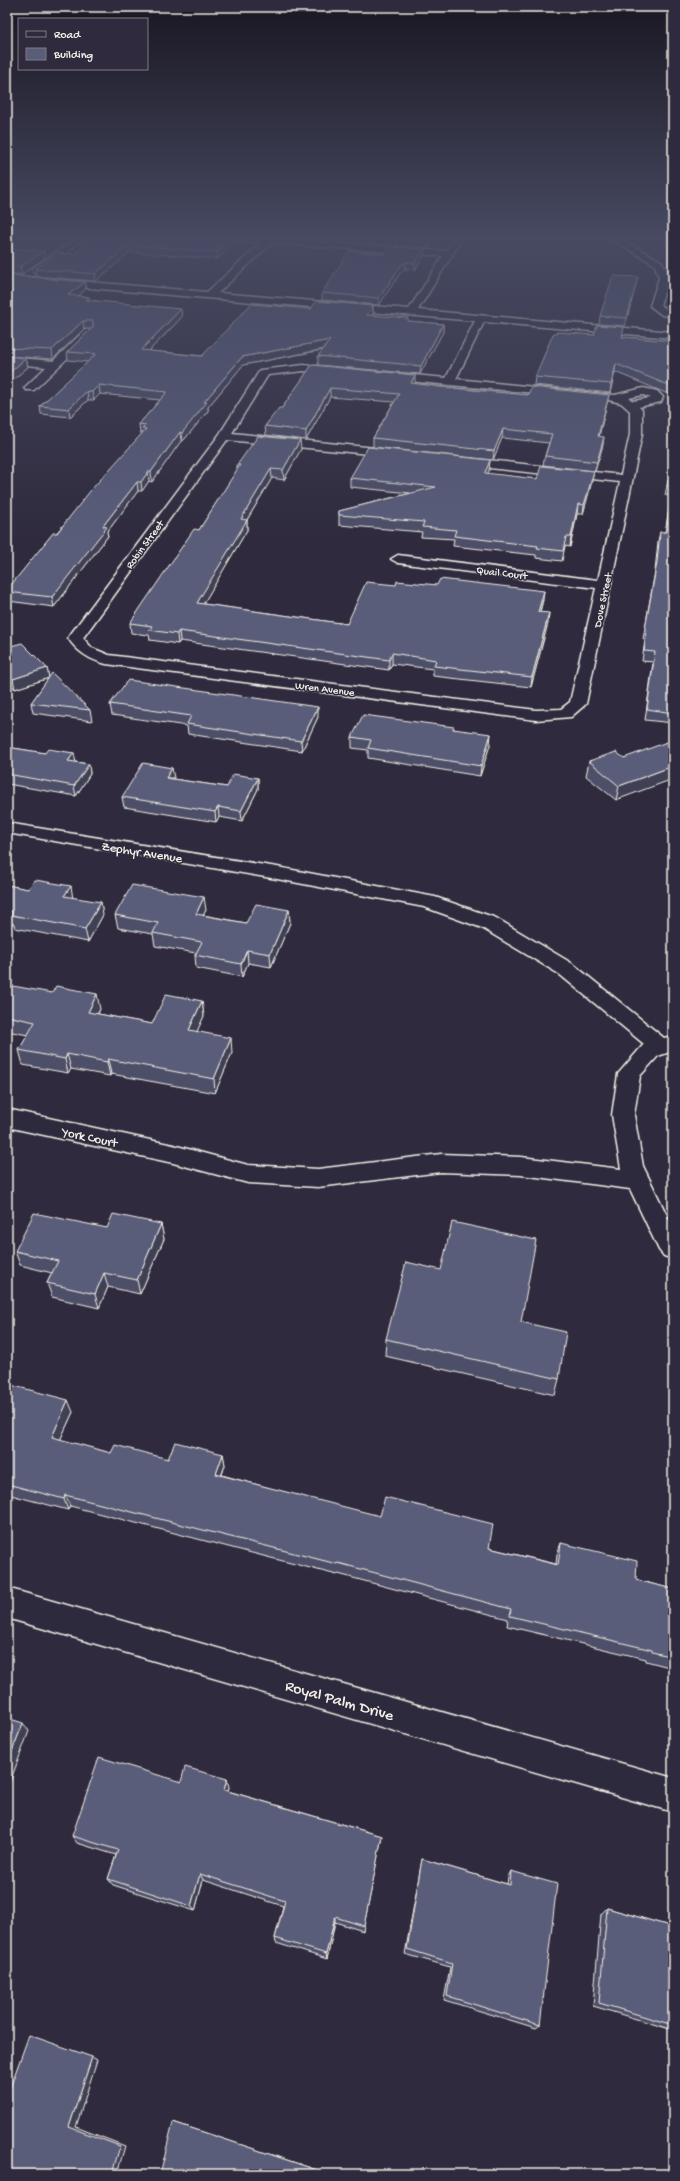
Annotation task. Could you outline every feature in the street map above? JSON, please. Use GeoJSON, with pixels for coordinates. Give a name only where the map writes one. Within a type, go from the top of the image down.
{"type":"FeatureCollection","features":[{"type":"Feature","properties":{"kind":"street"},"geometry":{"type":"LineString","coordinates":[[30,388],[83,338]]}},
{"type":"Feature","properties":{"kind":"street"},"geometry":{"type":"LineString","coordinates":[[450,381],[471,338]]}},
{"type":"Feature","properties":{"kind":"street"},"geometry":{"type":"LineString","coordinates":[[7,360],[54,364]]}},
{"type":"Feature","properties":{"kind":"street"},"geometry":{"type":"LineString","coordinates":[[406,455],[224,436],[264,372],[304,368],[617,398],[625,400],[631,405],[657,400],[654,394],[643,391],[617,398]]}},
{"type":"Feature","properties":{"kind":"street","name":"Dove Street"},"geometry":{"type":"LineString","coordinates":[[565,714],[578,704],[605,585],[636,434],[636,410],[631,405]]}},
{"type":"Feature","properties":{"kind":"street","name":"Robin Street"},"geometry":{"type":"LineString","coordinates":[[87,652],[75,638],[224,436]]}},
{"type":"Feature","properties":{"kind":"street"},"geometry":{"type":"LineString","coordinates":[[445,459],[627,479]]}},
{"type":"Feature","properties":{"kind":"street","name":"Quail Court"},"geometry":{"type":"LineString","coordinates":[[398,559],[605,585]]}},
{"type":"Feature","properties":{"kind":"street","name":"Wren Avenue"},"geometry":{"type":"LineString","coordinates":[[87,652],[106,659],[536,715],[565,714]]}},
{"type":"Feature","properties":{"kind":"street","name":"Zephyr Avenue"},"geometry":{"type":"LineString","coordinates":[[7,828],[277,873],[428,902],[489,923],[566,969],[667,1045]]}},
{"type":"Feature","properties":{"kind":"street"},"geometry":{"type":"LineString","coordinates":[[667,1045],[650,1050],[629,1074],[623,1115],[631,1166],[668,1243],[673,1249]]}},
{"type":"Feature","properties":{"kind":"street","name":"York Court"},"geometry":{"type":"LineString","coordinates":[[7,1118],[173,1154],[248,1174],[318,1178],[440,1163],[521,1166],[638,1181]]}},
{"type":"Feature","properties":{"kind":"street","name":"Royal Palm Drive"},"geometry":{"type":"LineString","coordinates":[[7,1603],[673,1795]]}},
{"type":"Feature","properties":{"kind":"building"},"geometry":{"type":"Polygon","coordinates":[[[11,338],[65,338],[52,350],[7,348],[7,341],[11,338]]]}},
{"type":"Feature","properties":{"kind":"building"},"geometry":{"type":"Polygon","coordinates":[[[82,338],[153,338],[141,350],[202,356],[219,338],[436,338],[421,366],[318,356],[330,340],[242,357],[204,402],[207,402],[182,433],[180,432],[151,472],[148,472],[141,482],[137,482],[103,526],[107,527],[52,597],[7,592],[7,590],[53,533],[57,533],[91,490],[146,429],[142,429],[146,425],[139,424],[167,392],[99,385],[92,392],[87,391],[69,409],[40,406],[96,354],[67,352],[82,338]]]}},
{"type":"Feature","properties":{"kind":"building"},"geometry":{"type":"Polygon","coordinates":[[[551,338],[632,338],[673,341],[673,387],[616,364],[611,384],[535,377],[551,338]]]}},
{"type":"Feature","properties":{"kind":"building"},"geometry":{"type":"Polygon","coordinates":[[[7,356],[26,358],[7,375],[7,356]]]}},
{"type":"Feature","properties":{"kind":"building"},"geometry":{"type":"Polygon","coordinates":[[[312,365],[415,375],[411,383],[441,387],[528,395],[531,387],[609,395],[598,436],[604,437],[597,462],[545,456],[552,434],[503,429],[494,451],[373,438],[399,394],[330,388],[306,431],[265,426],[279,408],[282,408],[312,365]]]}},
{"type":"Feature","properties":{"kind":"building"},"geometry":{"type":"Polygon","coordinates":[[[258,436],[300,440],[283,470],[271,469],[241,519],[247,520],[197,603],[347,624],[366,582],[396,585],[397,581],[437,585],[440,579],[544,591],[538,612],[549,613],[532,677],[434,666],[436,660],[392,653],[389,660],[179,631],[177,634],[149,630],[152,626],[130,623],[194,529],[199,530],[240,465],[237,465],[258,436]]]}},
{"type":"Feature","properties":{"kind":"building"},"geometry":{"type":"Polygon","coordinates":[[[368,447],[490,460],[485,473],[537,479],[541,466],[594,471],[584,505],[578,504],[571,537],[566,537],[563,551],[537,548],[538,546],[454,536],[456,530],[422,527],[424,522],[339,515],[339,511],[436,487],[350,478],[368,447]]]}},
{"type":"Feature","properties":{"kind":"building"},"geometry":{"type":"Polygon","coordinates":[[[673,458],[673,487],[667,486],[673,458]]]}},
{"type":"Feature","properties":{"kind":"building"},"geometry":{"type":"Polygon","coordinates":[[[673,487],[673,713],[647,709],[655,652],[644,651],[647,630],[645,629],[657,562],[660,532],[666,532],[673,487]]]}},
{"type":"Feature","properties":{"kind":"building"},"geometry":{"type":"Polygon","coordinates":[[[22,643],[47,668],[13,679],[7,673],[7,647],[22,643]]]}},
{"type":"Feature","properties":{"kind":"building"},"geometry":{"type":"Polygon","coordinates":[[[52,673],[90,710],[31,703],[52,673]]]}},
{"type":"Feature","properties":{"kind":"building"},"geometry":{"type":"Polygon","coordinates":[[[128,680],[318,707],[301,741],[187,724],[191,716],[110,704],[128,680]]]}},
{"type":"Feature","properties":{"kind":"building"},"geometry":{"type":"Polygon","coordinates":[[[363,715],[454,727],[453,729],[491,734],[481,766],[368,748],[371,740],[352,737],[363,715]]]}},
{"type":"Feature","properties":{"kind":"building"},"geometry":{"type":"Polygon","coordinates":[[[667,742],[673,747],[673,766],[619,786],[589,761],[616,752],[624,758],[667,742]]]}},
{"type":"Feature","properties":{"kind":"building"},"geometry":{"type":"Polygon","coordinates":[[[7,747],[45,753],[48,749],[74,753],[68,761],[89,764],[74,786],[7,774],[7,747]]]}},
{"type":"Feature","properties":{"kind":"building"},"geometry":{"type":"Polygon","coordinates":[[[143,763],[172,768],[166,778],[227,787],[233,774],[258,778],[241,811],[218,807],[215,812],[122,797],[143,763]]]}},
{"type":"Feature","properties":{"kind":"building"},"geometry":{"type":"Polygon","coordinates":[[[35,880],[71,886],[64,896],[101,902],[85,929],[11,915],[13,912],[7,911],[7,885],[28,889],[35,880]]]}},
{"type":"Feature","properties":{"kind":"building"},"geometry":{"type":"Polygon","coordinates":[[[132,885],[204,897],[196,914],[246,923],[256,904],[289,910],[270,954],[247,950],[241,964],[195,955],[202,942],[153,933],[158,923],[115,915],[132,885]]]}},
{"type":"Feature","properties":{"kind":"building"},"geometry":{"type":"Polygon","coordinates":[[[7,985],[52,993],[56,986],[97,994],[88,1012],[152,1024],[166,994],[202,1001],[189,1030],[231,1038],[214,1079],[108,1059],[107,1062],[67,1054],[65,1059],[19,1050],[35,1022],[7,1016],[7,985]]]}},
{"type":"Feature","properties":{"kind":"building"},"geometry":{"type":"Polygon","coordinates":[[[34,1213],[107,1228],[113,1214],[161,1224],[137,1280],[104,1273],[95,1294],[47,1283],[58,1261],[15,1251],[34,1213]]]}},
{"type":"Feature","properties":{"kind":"building"},"geometry":{"type":"Polygon","coordinates":[[[452,1222],[536,1240],[521,1322],[566,1332],[559,1379],[386,1339],[406,1262],[441,1270],[452,1222]]]}},
{"type":"Feature","properties":{"kind":"building"},"geometry":{"type":"Polygon","coordinates":[[[7,1384],[68,1400],[52,1437],[111,1453],[115,1445],[168,1459],[175,1442],[223,1454],[216,1474],[380,1516],[385,1497],[493,1524],[489,1548],[558,1565],[561,1543],[637,1561],[636,1580],[673,1589],[673,1657],[652,1652],[652,1650],[510,1616],[511,1609],[338,1563],[337,1564],[65,1495],[64,1499],[7,1484],[7,1384]]]}},
{"type":"Feature","properties":{"kind":"building"},"geometry":{"type":"Polygon","coordinates":[[[7,1718],[23,1723],[7,1764],[7,1718]]]}},
{"type":"Feature","properties":{"kind":"building"},"geometry":{"type":"Polygon","coordinates":[[[99,1757],[181,1782],[185,1767],[227,1779],[224,1790],[382,1836],[364,1926],[335,1917],[326,1954],[275,1938],[285,1901],[200,1874],[191,1906],[108,1879],[118,1850],[72,1836],[99,1757]]]}},
{"type":"Feature","properties":{"kind":"building"},"geometry":{"type":"Polygon","coordinates":[[[422,1859],[510,1885],[511,1871],[557,1884],[540,2025],[447,1996],[452,1963],[407,1949],[422,1859]]]}},
{"type":"Feature","properties":{"kind":"building"},"geometry":{"type":"Polygon","coordinates":[[[607,1908],[673,1927],[673,2025],[599,2003],[607,1908]]]}},
{"type":"Feature","properties":{"kind":"building"},"geometry":{"type":"Polygon","coordinates":[[[29,2035],[92,2057],[69,2127],[120,2146],[112,2174],[7,2174],[7,2096],[29,2035]]]}},
{"type":"Feature","properties":{"kind":"building"},"geometry":{"type":"Polygon","coordinates":[[[173,2122],[317,2170],[316,2174],[160,2174],[173,2122]]]}}]}
